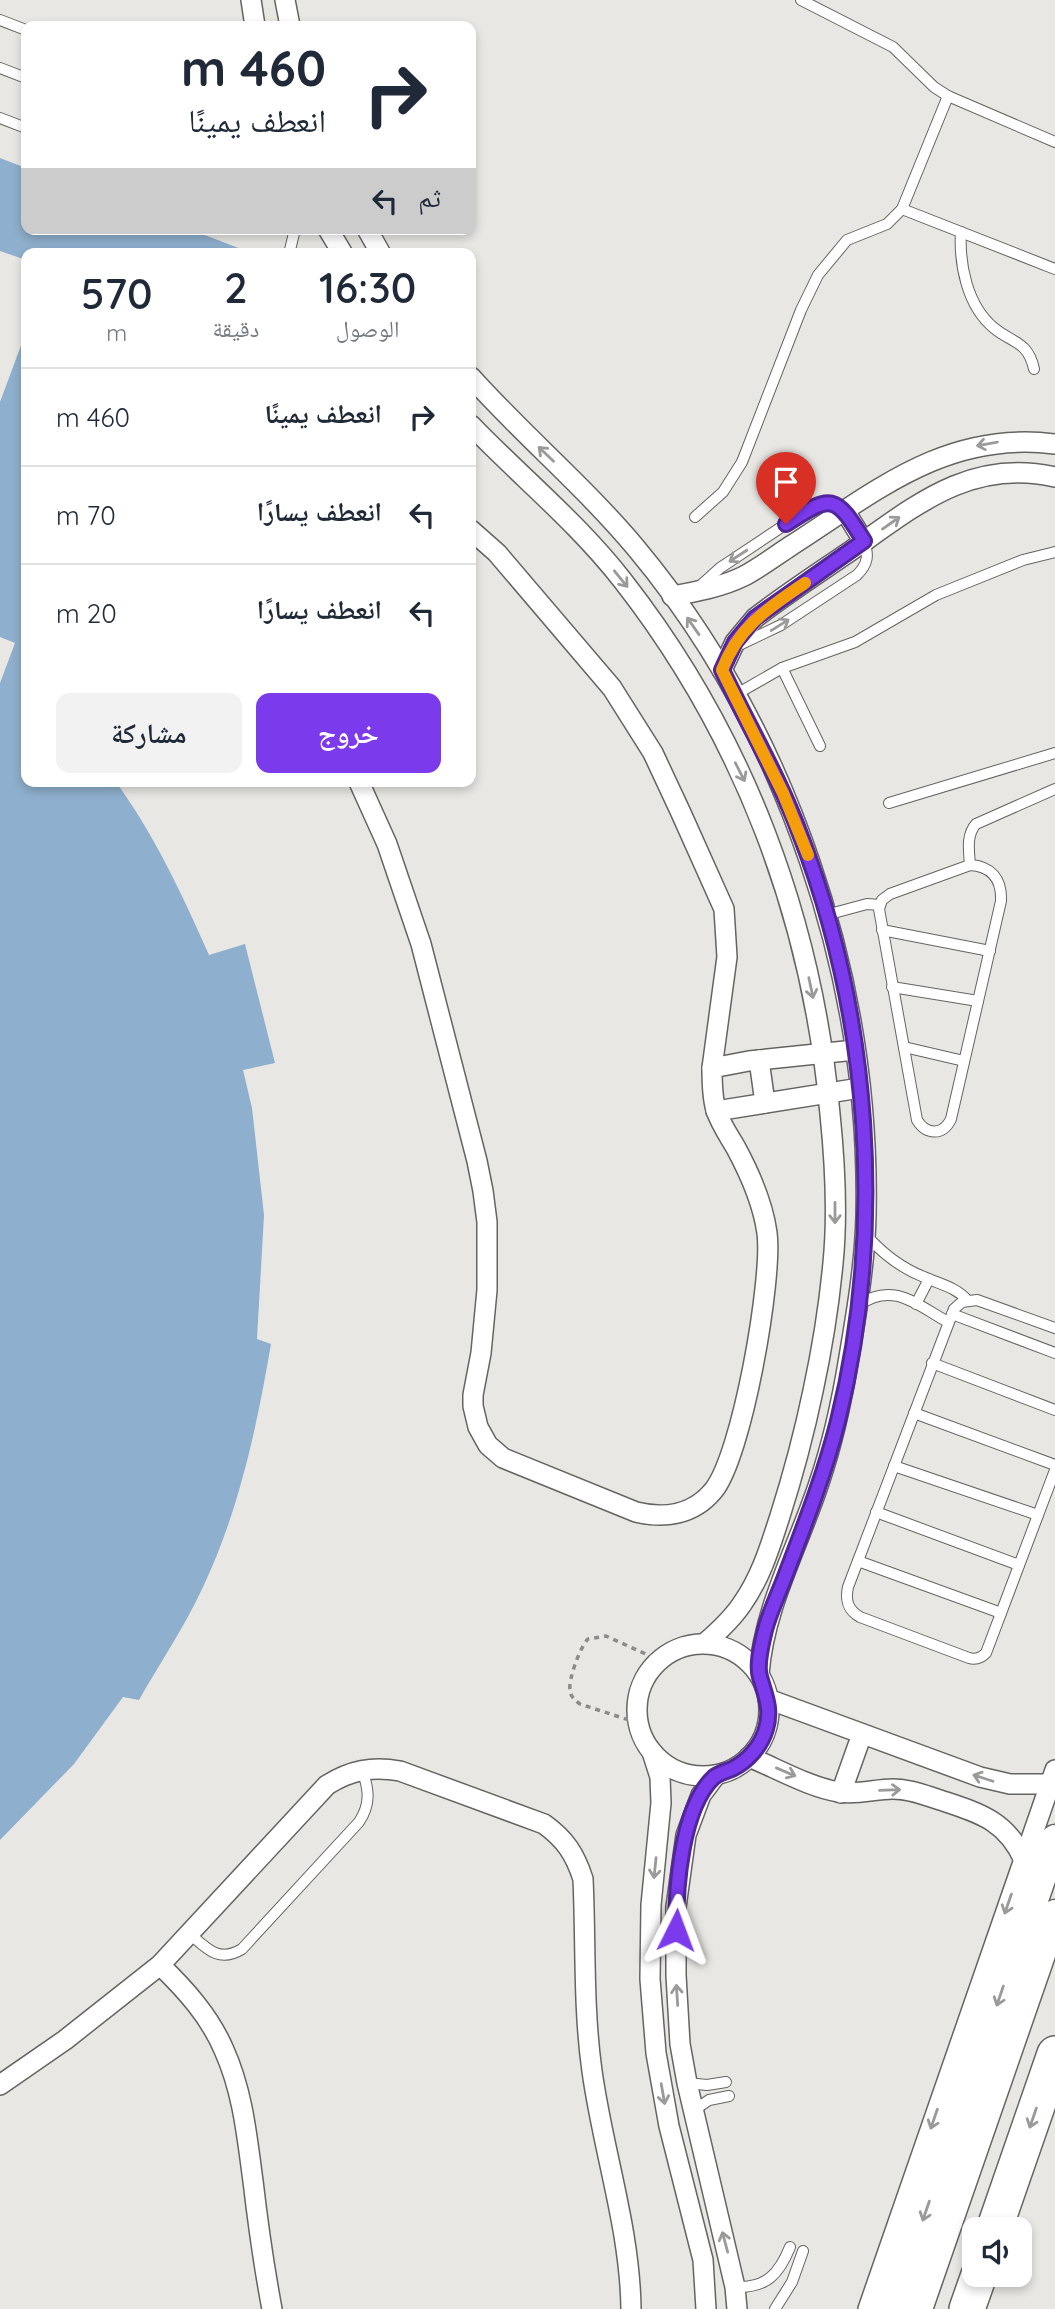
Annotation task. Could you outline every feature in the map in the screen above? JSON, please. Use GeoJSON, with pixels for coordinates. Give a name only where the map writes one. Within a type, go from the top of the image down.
{"type":"FeatureCollection","features":[{"type":"Feature","properties":{"kind":"highway"},"geometry":{"type":"LineString","coordinates":[[999,2217],[1055,2054]]}},
{"type":"Feature","properties":{"kind":"highway"},"geometry":{"type":"LineString","coordinates":[[967,2309],[975,2287]]}},
{"type":"Feature","properties":{"kind":"main road"},"geometry":{"type":"LineString","coordinates":[[892,2309],[1034,1864],[1055,1839]]}},
{"type":"Feature","properties":{"kind":"main road"},"geometry":{"type":"LineString","coordinates":[[918,2309],[1055,1914]]}},
{"type":"Feature","properties":{"kind":"street"},"geometry":{"type":"LineString","coordinates":[[251,0],[254,21]]}},
{"type":"Feature","properties":{"kind":"street"},"geometry":{"type":"LineString","coordinates":[[285,0],[289,21]]}},
{"type":"Feature","properties":{"kind":"street"},"geometry":{"type":"LineString","coordinates":[[476,382],[614,523],[672,596],[728,683],[783,793],[800,834],[826,915],[844,988],[860,1088],[865,1164],[864,1233],[858,1305],[838,1420],[820,1482],[765,1631],[759,1674]]}},
{"type":"Feature","properties":{"kind":"street"},"geometry":{"type":"LineString","coordinates":[[476,430],[590,544],[645,611],[703,701],[756,806],[781,874],[799,935],[823,1053],[834,1178],[833,1261],[827,1320],[808,1417],[793,1476],[756,1580],[742,1604],[725,1625],[705,1643]]}},
{"type":"Feature","properties":{"kind":"street"},"geometry":{"type":"LineString","coordinates":[[672,596],[744,576],[845,511],[919,466],[941,456],[986,444],[1010,441],[1055,444]]}},
{"type":"Feature","properties":{"kind":"street"},"geometry":{"type":"LineString","coordinates":[[703,701],[728,683],[731,649],[755,618],[928,497],[966,481],[1006,473],[1055,477]]}},
{"type":"Feature","properties":{"kind":"street"},"geometry":{"type":"LineString","coordinates":[[845,511],[864,541]]}},
{"type":"Feature","properties":{"kind":"street"},"geometry":{"type":"LineString","coordinates":[[590,544],[614,523]]}},
{"type":"Feature","properties":{"kind":"street"},"geometry":{"type":"LineString","coordinates":[[361,787],[387,844],[421,944],[483,1191],[487,1233],[487,1290],[481,1353],[473,1395],[478,1427],[488,1445],[503,1458],[636,1512],[650,1515],[679,1513],[693,1508],[713,1492],[720,1481],[739,1424],[759,1328],[768,1264],[765,1222],[745,1166],[716,1111],[712,1068],[727,957],[724,909],[653,753],[612,688],[503,560],[476,535]]}},
{"type":"Feature","properties":{"kind":"street"},"geometry":{"type":"LineString","coordinates":[[756,806],[783,793]]}},
{"type":"Feature","properties":{"kind":"street"},"geometry":{"type":"LineString","coordinates":[[712,1068],[855,1050]]}},
{"type":"Feature","properties":{"kind":"street"},"geometry":{"type":"LineString","coordinates":[[759,1060],[765,1103]]}},
{"type":"Feature","properties":{"kind":"street"},"geometry":{"type":"LineString","coordinates":[[716,1111],[860,1088]]}},
{"type":"Feature","properties":{"kind":"street"},"geometry":{"type":"LineString","coordinates":[[705,1643],[736,1652],[749,1662],[759,1674],[768,1699],[769,1715],[759,1745],[749,1757],[739,1765],[716,1775],[698,1776],[665,1764],[652,1752],[643,1738],[636,1705],[648,1672],[659,1660],[673,1650],[705,1643]]}},
{"type":"Feature","properties":{"kind":"street"},"geometry":{"type":"LineString","coordinates":[[768,1699],[995,1782],[1030,1785],[1053,1777]]}},
{"type":"Feature","properties":{"kind":"street"},"geometry":{"type":"LineString","coordinates":[[841,1793],[862,1734]]}},
{"type":"Feature","properties":{"kind":"street"},"geometry":{"type":"LineString","coordinates":[[652,1752],[660,1777],[661,1803],[651,1905],[650,1979],[656,2053],[669,2126],[702,2260],[706,2309]]}},
{"type":"Feature","properties":{"kind":"street"},"geometry":{"type":"LineString","coordinates":[[749,1757],[841,1793],[903,1789],[971,1810],[1003,1829],[1034,1864]]}},
{"type":"Feature","properties":{"kind":"street"},"geometry":{"type":"LineString","coordinates":[[0,2085],[65,2040],[160,1965],[320,1792],[343,1775],[362,1769],[400,1770],[544,1824],[558,1834],[578,1862],[583,1879],[584,1983],[592,2071],[625,2235],[631,2276],[631,2309]]}},
{"type":"Feature","properties":{"kind":"street"},"geometry":{"type":"LineString","coordinates":[[716,1775],[697,1805],[686,1835],[676,1907],[676,1975],[680,2044],[692,2111],[735,2287],[737,2309]]}},
{"type":"Feature","properties":{"kind":"street"},"geometry":{"type":"LineString","coordinates":[[868,2309],[1034,1864],[1053,1777]]}},
{"type":"Feature","properties":{"kind":"street"},"geometry":{"type":"LineString","coordinates":[[659,1831],[686,1835]]}},
{"type":"Feature","properties":{"kind":"street"},"geometry":{"type":"LineString","coordinates":[[160,1965],[186,1990],[207,2018],[224,2050],[236,2083],[244,2118],[272,2309]]}},
{"type":"Feature","properties":{"kind":"lane"},"geometry":{"type":"LineString","coordinates":[[801,0],[893,47],[934,87],[948,96],[1055,142]]}},
{"type":"Feature","properties":{"kind":"lane"},"geometry":{"type":"LineString","coordinates":[[0,20],[21,28]]}},
{"type":"Feature","properties":{"kind":"lane"},"geometry":{"type":"LineString","coordinates":[[0,68],[21,76]]}},
{"type":"Feature","properties":{"kind":"lane"},"geometry":{"type":"LineString","coordinates":[[695,517],[723,492],[738,470],[801,310],[818,275],[847,240],[887,223],[902,209],[948,96]]}},
{"type":"Feature","properties":{"kind":"lane"},"geometry":{"type":"LineString","coordinates":[[0,118],[21,126]]}},
{"type":"Feature","properties":{"kind":"lane"},"geometry":{"type":"LineString","coordinates":[[902,209],[1055,269]]}},
{"type":"Feature","properties":{"kind":"lane"},"geometry":{"type":"LineString","coordinates":[[961,232],[962,266],[975,302],[993,328],[1025,348],[1034,369]]}},
{"type":"Feature","properties":{"kind":"lane"},"geometry":{"type":"LineString","coordinates":[[728,683],[844,648],[916,606],[957,586],[1023,560],[1055,552]]}},
{"type":"Feature","properties":{"kind":"lane"},"geometry":{"type":"LineString","coordinates":[[782,668],[820,746]]}},
{"type":"Feature","properties":{"kind":"lane"},"geometry":{"type":"LineString","coordinates":[[889,803],[1055,753]]}},
{"type":"Feature","properties":{"kind":"lane"},"geometry":{"type":"LineString","coordinates":[[970,865],[970,834],[976,824],[1055,789]]}},
{"type":"Feature","properties":{"kind":"lane"},"geometry":{"type":"LineString","coordinates":[[970,865],[987,869],[1000,883],[1001,901],[948,1124],[940,1131],[928,1131],[923,1129],[917,1120],[879,914],[880,905],[890,894],[970,865]]}},
{"type":"Feature","properties":{"kind":"lane"},"geometry":{"type":"LineString","coordinates":[[826,915],[867,904],[880,905]]}},
{"type":"Feature","properties":{"kind":"lane"},"geometry":{"type":"LineString","coordinates":[[882,930],[989,951]]}},
{"type":"Feature","properties":{"kind":"lane"},"geometry":{"type":"LineString","coordinates":[[892,987],[978,1001]]}},
{"type":"Feature","properties":{"kind":"lane"},"geometry":{"type":"LineString","coordinates":[[904,1047],[964,1061]]}},
{"type":"Feature","properties":{"kind":"lane"},"geometry":{"type":"LineString","coordinates":[[864,1233],[897,1262],[955,1289],[967,1300]]}},
{"type":"Feature","properties":{"kind":"lane"},"geometry":{"type":"LineString","coordinates":[[916,1304],[929,1279]]}},
{"type":"Feature","properties":{"kind":"lane"},"geometry":{"type":"LineString","coordinates":[[858,1305],[867,1299],[887,1294],[897,1295],[950,1318],[1055,1353]]}},
{"type":"Feature","properties":{"kind":"lane"},"geometry":{"type":"LineString","coordinates":[[1055,1328],[981,1301],[967,1300],[957,1305],[932,1363],[858,1561],[846,1595],[850,1608],[855,1614],[969,1658],[978,1659],[986,1653],[1055,1470]]}},
{"type":"Feature","properties":{"kind":"lane"},"geometry":{"type":"LineString","coordinates":[[932,1363],[1055,1410]]}},
{"type":"Feature","properties":{"kind":"lane"},"geometry":{"type":"LineString","coordinates":[[914,1413],[1055,1465]]}},
{"type":"Feature","properties":{"kind":"lane"},"geometry":{"type":"LineString","coordinates":[[894,1466],[1038,1515]]}},
{"type":"Feature","properties":{"kind":"lane"},"geometry":{"type":"LineString","coordinates":[[877,1512],[1019,1565]]}},
{"type":"Feature","properties":{"kind":"lane"},"geometry":{"type":"LineString","coordinates":[[858,1561],[1001,1613]]}},
{"type":"Feature","properties":{"kind":"lane"},"geometry":{"type":"LineString","coordinates":[[190,1934],[210,1952],[218,1955],[234,1954],[242,1950],[365,1813],[369,1793],[362,1769]]}},
{"type":"Feature","properties":{"kind":"lane"},"geometry":{"type":"LineString","coordinates":[[687,2083],[707,2085],[726,2082]]}},
{"type":"Feature","properties":{"kind":"lane"},"geometry":{"type":"LineString","coordinates":[[692,2111],[709,2100],[729,2096]]}},
{"type":"Feature","properties":{"kind":"lane"},"geometry":{"type":"LineString","coordinates":[[735,2287],[753,2286],[769,2279],[782,2266],[790,2247]]}},
{"type":"Feature","properties":{"kind":"lane"},"geometry":{"type":"LineString","coordinates":[[775,2309],[792,2282],[803,2251]]}},
{"type":"Feature","properties":{"kind":"path"},"geometry":{"type":"LineString","coordinates":[[638,1723],[580,1704],[573,1698],[570,1686],[580,1649],[588,1639],[600,1635],[659,1660]]}},
{"type":"Feature","properties":{"kind":"water"},"geometry":{"type":"Polygon","coordinates":[[[0,158],[21,166],[21,235],[205,235],[239,248],[21,248],[21,258],[0,251],[0,158]]]}},
{"type":"Feature","properties":{"kind":"water"},"geometry":{"type":"Polygon","coordinates":[[[21,345],[21,787],[119,787],[167,866],[209,955],[245,944],[275,1063],[243,1070],[252,1108],[264,1215],[257,1339],[271,1344],[253,1437],[227,1528],[203,1587],[139,1700],[123,1697],[74,1764],[0,1840],[0,683],[15,643],[0,637],[0,402],[21,345]]]}},
{"type":"Feature","properties":{"kind":"slow traffic"},"geometry":{"type":"LineString","coordinates":[[805,583],[755,618],[735,642],[722,670],[783,793],[808,855]]}},
{"type":"Feature","properties":{"kind":"route"},"geometry":{"type":"LineString","coordinates":[[676,1930],[676,1907],[686,1835],[692,1814],[701,1795],[716,1775],[728,1771],[749,1757],[759,1745],[765,1730],[769,1715],[768,1699],[759,1674],[765,1631],[820,1482],[838,1420],[858,1305],[866,1218],[864,1132],[855,1050],[844,988],[826,915],[800,834],[783,793],[722,670],[735,642],[755,618],[864,541],[845,511],[836,504],[818,504],[786,524]]}}]}
